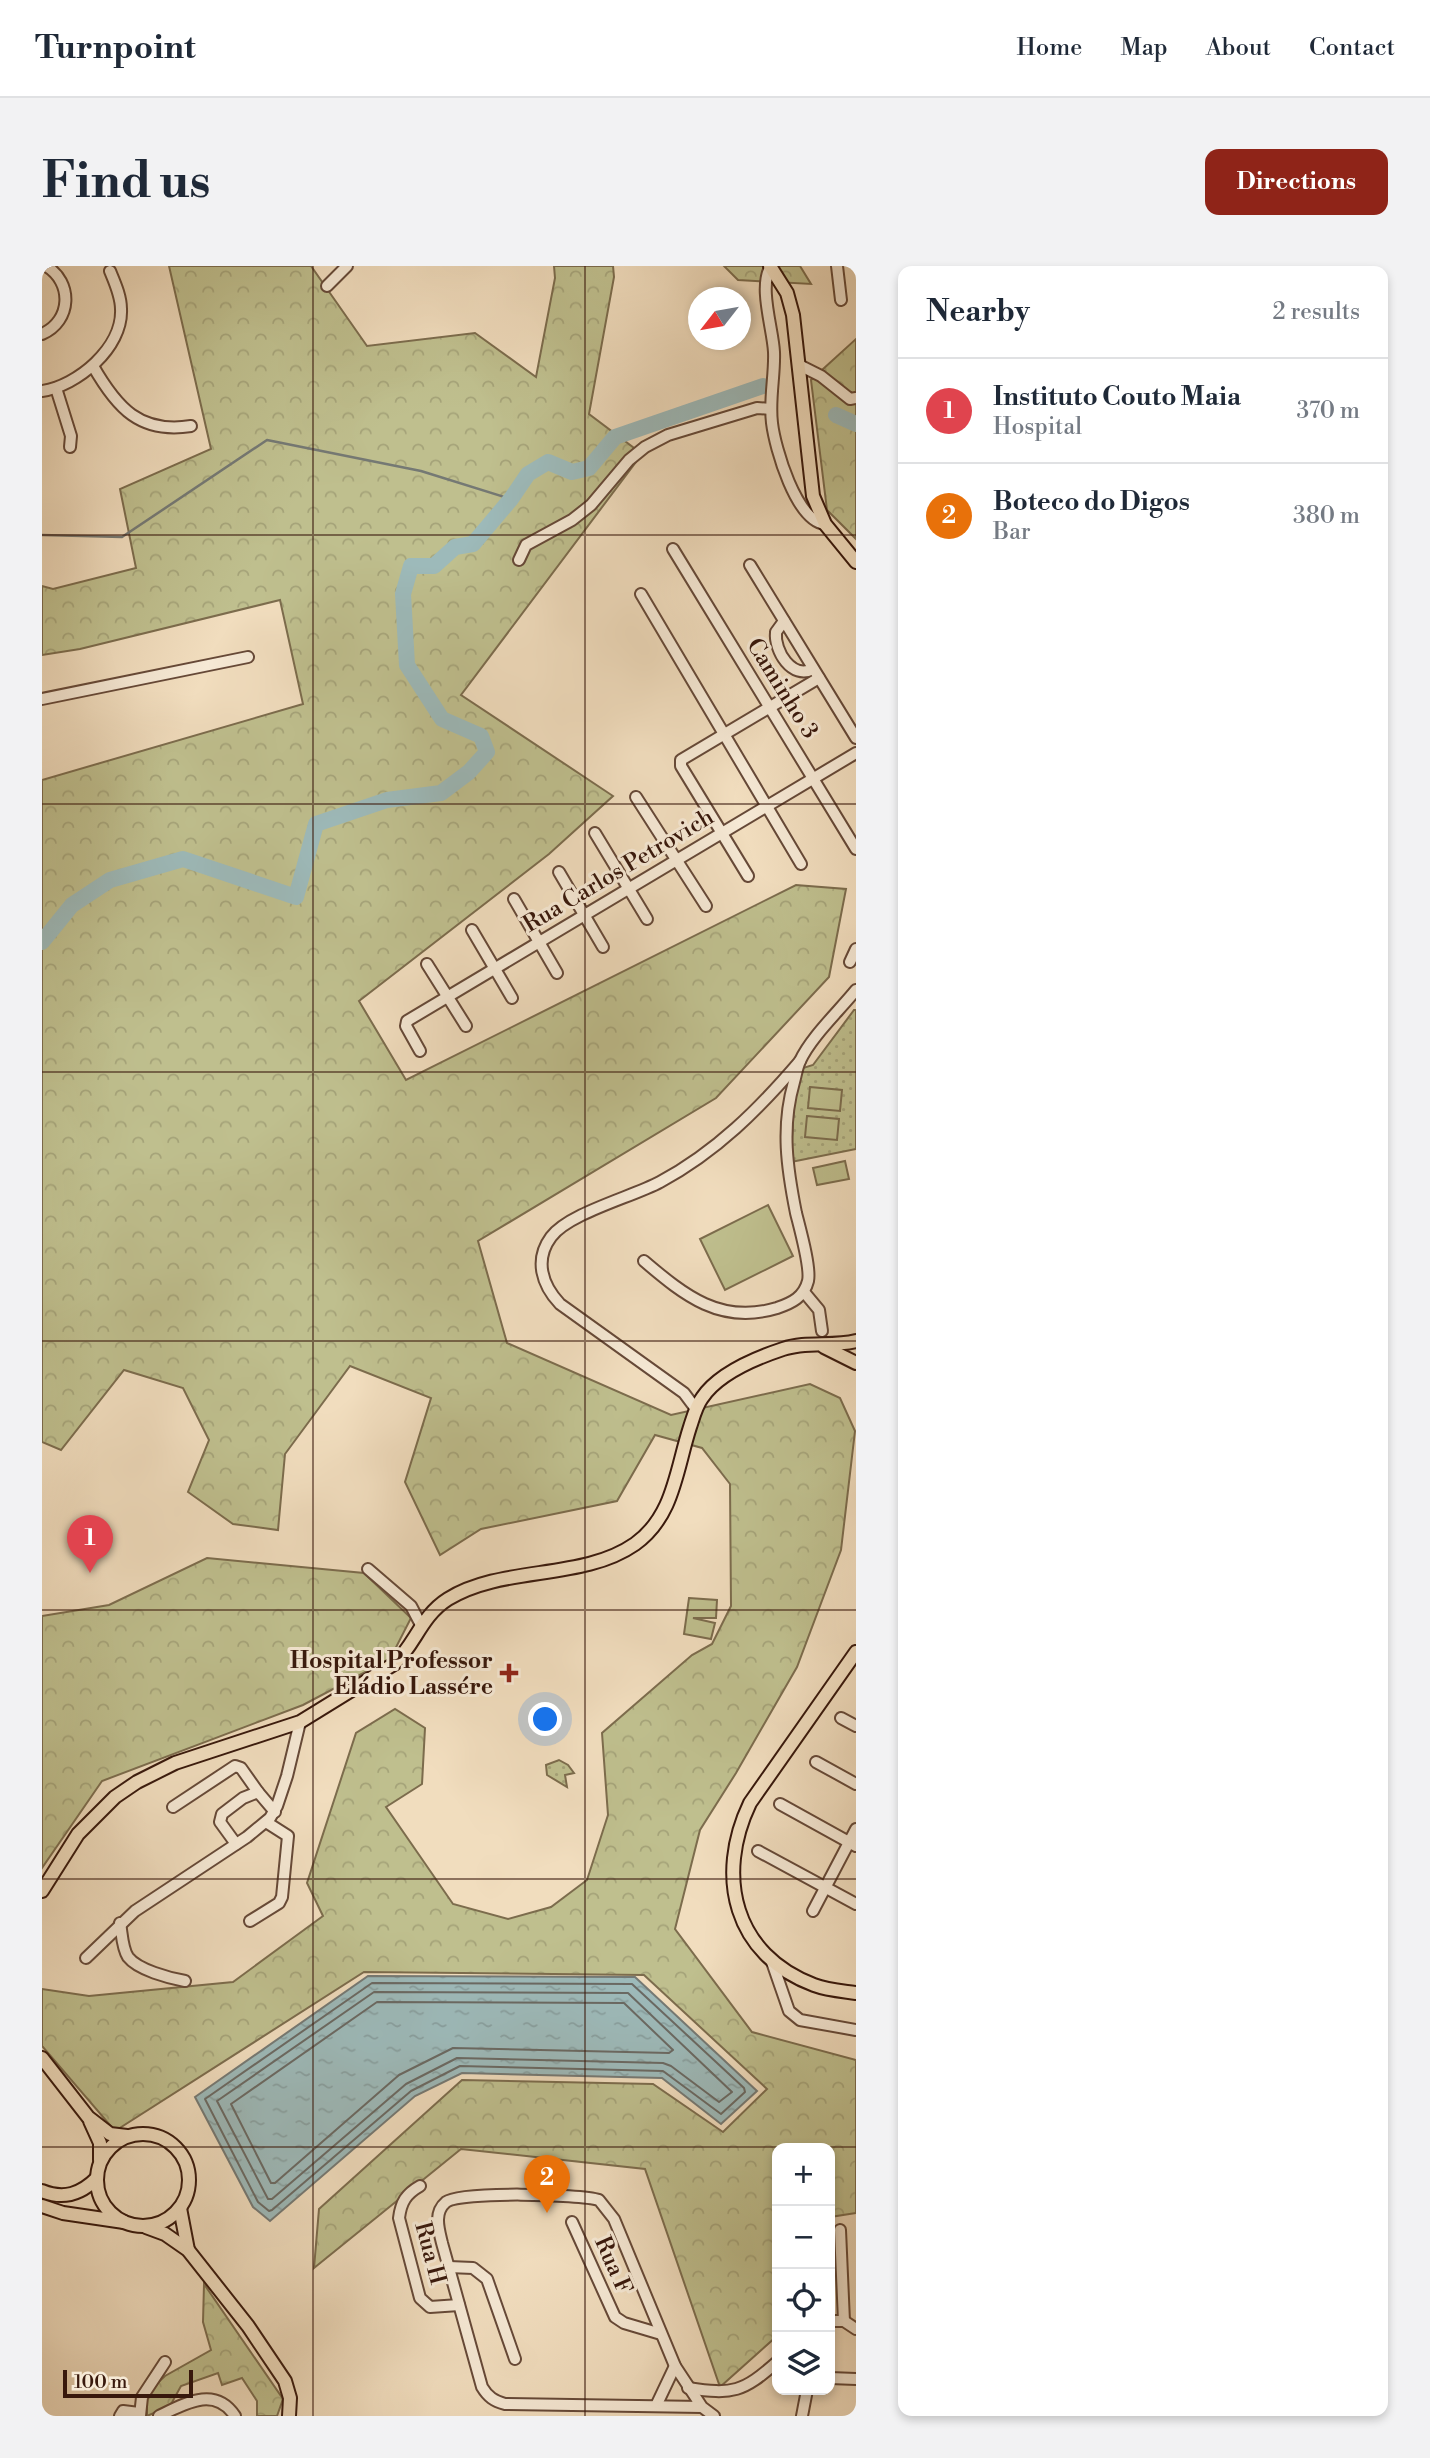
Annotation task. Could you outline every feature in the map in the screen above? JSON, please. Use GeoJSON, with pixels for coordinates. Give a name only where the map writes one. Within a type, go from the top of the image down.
{"type":"FeatureCollection","features":[{"type":"Feature","properties":{"kind":"main road"},"geometry":{"type":"LineString","coordinates":[[771,266],[790,302],[813,496],[825,524],[856,562]]}},
{"type":"Feature","properties":{"kind":"main road"},"geometry":{"type":"LineString","coordinates":[[42,1891],[78,1834],[107,1804],[137,1782],[175,1763],[300,1722],[394,1664],[421,1625],[446,1600],[506,1579],[611,1557],[638,1542],[661,1516],[670,1500],[699,1404],[710,1389],[735,1372],[771,1354],[798,1345],[856,1341]]}},
{"type":"Feature","properties":{"kind":"main road"},"geometry":{"type":"LineString","coordinates":[[820,1345],[856,1363]]}},
{"type":"Feature","properties":{"kind":"main road"},"geometry":{"type":"LineString","coordinates":[[856,1652],[750,1803],[740,1826],[734,1864],[736,1904],[747,1932],[772,1962],[815,1986],[856,1993]]}},
{"type":"Feature","properties":{"kind":"main road"},"geometry":{"type":"LineString","coordinates":[[42,2058],[88,2118],[100,2143],[97,2178],[99,2192],[114,2215],[125,2222]]}},
{"type":"Feature","properties":{"kind":"main road"},"geometry":{"type":"LineString","coordinates":[[88,2118],[110,2134],[156,2136],[177,2149],[184,2160],[189,2184],[180,2207],[162,2222],[138,2226]]}},
{"type":"Feature","properties":{"kind":"main road"},"geometry":{"type":"LineString","coordinates":[[100,2163],[107,2151],[118,2141],[131,2135]]}},
{"type":"Feature","properties":{"kind":"main road"},"geometry":{"type":"LineString","coordinates":[[42,2191],[54,2196],[73,2194],[86,2189],[97,2178]]}},
{"type":"Feature","properties":{"kind":"main road"},"geometry":{"type":"LineString","coordinates":[[42,2206],[64,2213],[125,2222],[165,2234],[188,2250],[279,2369],[288,2388],[289,2416]]}},
{"type":"Feature","properties":{"kind":"main road"},"geometry":{"type":"LineString","coordinates":[[180,2207],[188,2250]]}},
{"type":"Feature","properties":{"kind":"street"},"geometry":{"type":"LineString","coordinates":[[42,334],[60,319],[66,302],[63,284],[46,266]]}},
{"type":"Feature","properties":{"kind":"street"},"geometry":{"type":"LineString","coordinates":[[327,286],[347,266]]}},
{"type":"Feature","properties":{"kind":"street"},"geometry":{"type":"LineString","coordinates":[[771,266],[766,289],[774,354],[771,409],[778,454],[790,485],[813,520],[825,524]]}},
{"type":"Feature","properties":{"kind":"street"},"geometry":{"type":"LineString","coordinates":[[837,266],[841,300]]}},
{"type":"Feature","properties":{"kind":"street"},"geometry":{"type":"LineString","coordinates":[[42,391],[75,380],[93,366],[109,344],[120,317],[119,299],[110,271]]}},
{"type":"Feature","properties":{"kind":"street"},"geometry":{"type":"LineString","coordinates":[[799,365],[821,376],[850,399],[856,398]]}},
{"type":"Feature","properties":{"kind":"street"},"geometry":{"type":"LineString","coordinates":[[93,366],[118,402],[137,418],[156,427],[169,429],[191,426]]}},
{"type":"Feature","properties":{"kind":"street"},"geometry":{"type":"LineString","coordinates":[[56,388],[71,436],[70,447]]}},
{"type":"Feature","properties":{"kind":"street"},"geometry":{"type":"LineString","coordinates":[[519,561],[526,545],[591,505],[629,460],[645,447],[668,435],[757,408],[771,409]]}},
{"type":"Feature","properties":{"kind":"street","name":"Caminho 3"},"geometry":{"type":"LineString","coordinates":[[673,549],[856,849]]}},
{"type":"Feature","properties":{"kind":"street"},"geometry":{"type":"LineString","coordinates":[[750,565],[856,738]]}},
{"type":"Feature","properties":{"kind":"street"},"geometry":{"type":"LineString","coordinates":[[641,594],[801,864]]}},
{"type":"Feature","properties":{"kind":"street"},"geometry":{"type":"LineString","coordinates":[[784,621],[776,632],[778,646],[794,670],[816,673]]}},
{"type":"Feature","properties":{"kind":"street"},"geometry":{"type":"LineString","coordinates":[[42,699],[248,657]]}},
{"type":"Feature","properties":{"kind":"street"},"geometry":{"type":"LineString","coordinates":[[748,876],[681,766],[681,760],[771,706],[816,673]]}},
{"type":"Feature","properties":{"kind":"street","name":"Rua Carlos Petrovich"},"geometry":{"type":"LineString","coordinates":[[420,1051],[406,1026],[407,1021],[856,752]]}},
{"type":"Feature","properties":{"kind":"street"},"geometry":{"type":"LineString","coordinates":[[636,797],[706,906]]}},
{"type":"Feature","properties":{"kind":"street"},"geometry":{"type":"LineString","coordinates":[[595,833],[647,919]]}},
{"type":"Feature","properties":{"kind":"street"},"geometry":{"type":"LineString","coordinates":[[559,872],[603,947]]}},
{"type":"Feature","properties":{"kind":"street"},"geometry":{"type":"LineString","coordinates":[[514,899],[556,974]]}},
{"type":"Feature","properties":{"kind":"street"},"geometry":{"type":"LineString","coordinates":[[472,930],[512,998]]}},
{"type":"Feature","properties":{"kind":"street"},"geometry":{"type":"LineString","coordinates":[[850,962],[856,949]]}},
{"type":"Feature","properties":{"kind":"street"},"geometry":{"type":"LineString","coordinates":[[427,964],[466,1026]]}},
{"type":"Feature","properties":{"kind":"street"},"geometry":{"type":"LineString","coordinates":[[699,1404],[560,1304],[546,1287],[541,1267],[543,1252],[550,1238],[564,1226],[660,1182],[706,1154],[752,1114],[850,1004],[856,990]]}},
{"type":"Feature","properties":{"kind":"street"},"geometry":{"type":"LineString","coordinates":[[644,1261],[675,1287],[701,1303],[719,1310],[745,1313],[774,1309],[790,1303],[804,1292],[809,1272],[790,1183],[785,1135],[789,1100],[800,1061]]}},
{"type":"Feature","properties":{"kind":"street"},"geometry":{"type":"LineString","coordinates":[[804,1292],[819,1310],[821,1331]]}},
{"type":"Feature","properties":{"kind":"street"},"geometry":{"type":"LineString","coordinates":[[368,1569],[411,1606],[421,1625]]}},
{"type":"Feature","properties":{"kind":"street"},"geometry":{"type":"LineString","coordinates":[[411,1606],[434,1610]]}},
{"type":"Feature","properties":{"kind":"street"},"geometry":{"type":"LineString","coordinates":[[841,1718],[856,1726]]}},
{"type":"Feature","properties":{"kind":"street"},"geometry":{"type":"LineString","coordinates":[[86,1958],[120,1923],[141,1907],[266,1822],[275,1812],[300,1722]]}},
{"type":"Feature","properties":{"kind":"street"},"geometry":{"type":"LineString","coordinates":[[816,1762],[856,1784]]}},
{"type":"Feature","properties":{"kind":"street"},"geometry":{"type":"LineString","coordinates":[[173,1807],[235,1766],[241,1768],[275,1812]]}},
{"type":"Feature","properties":{"kind":"street"},"geometry":{"type":"LineString","coordinates":[[236,1844],[219,1817],[243,1798],[258,1792]]}},
{"type":"Feature","properties":{"kind":"street"},"geometry":{"type":"LineString","coordinates":[[780,1804],[853,1844]]}},
{"type":"Feature","properties":{"kind":"street"},"geometry":{"type":"LineString","coordinates":[[250,1921],[279,1903],[282,1897],[288,1836],[266,1822]]}},
{"type":"Feature","properties":{"kind":"street"},"geometry":{"type":"LineString","coordinates":[[813,1911],[853,1844],[856,1829]]}},
{"type":"Feature","properties":{"kind":"street"},"geometry":{"type":"LineString","coordinates":[[758,1851],[856,1904]]}},
{"type":"Feature","properties":{"kind":"street"},"geometry":{"type":"LineString","coordinates":[[120,1923],[126,1953],[134,1963],[167,1978],[185,1981]]}},
{"type":"Feature","properties":{"kind":"street"},"geometry":{"type":"LineString","coordinates":[[772,1962],[793,2016],[800,2020],[856,2030]]}},
{"type":"Feature","properties":{"kind":"street","name":"Rua H"},"geometry":{"type":"LineString","coordinates":[[420,2186],[405,2198],[400,2207],[399,2218],[421,2298],[430,2307],[459,2305]]}},
{"type":"Feature","properties":{"kind":"street"},"geometry":{"type":"LineString","coordinates":[[702,2407],[505,2404],[487,2395],[482,2387],[437,2222],[440,2209],[453,2198],[464,2195],[569,2196],[599,2200],[614,2219],[675,2366],[702,2407],[714,2416]]}},
{"type":"Feature","properties":{"kind":"street","name":"Rua F"},"geometry":{"type":"LineString","coordinates":[[572,2222],[615,2317],[624,2323],[661,2334]]}},
{"type":"Feature","properties":{"kind":"street"},"geometry":{"type":"LineString","coordinates":[[840,2230],[844,2321]]}},
{"type":"Feature","properties":{"kind":"street"},"geometry":{"type":"LineString","coordinates":[[449,2267],[473,2268],[488,2279],[515,2359]]}},
{"type":"Feature","properties":{"kind":"street"},"geometry":{"type":"LineString","coordinates":[[835,2321],[844,2321],[856,2329]]}},
{"type":"Feature","properties":{"kind":"street"},"geometry":{"type":"LineString","coordinates":[[120,2416],[123,2411],[140,2414],[142,2397],[166,2362]]}},
{"type":"Feature","properties":{"kind":"street"},"geometry":{"type":"LineString","coordinates":[[656,2406],[675,2366]]}},
{"type":"Feature","properties":{"kind":"street"},"geometry":{"type":"LineString","coordinates":[[688,2388],[718,2392],[737,2390],[772,2366]]}},
{"type":"Feature","properties":{"kind":"street"},"geometry":{"type":"LineString","coordinates":[[835,2378],[856,2379]]}},
{"type":"Feature","properties":{"kind":"street"},"geometry":{"type":"LineString","coordinates":[[802,2416],[806,2395]]}},
{"type":"Feature","properties":{"kind":"street"},"geometry":{"type":"LineString","coordinates":[[159,2416],[179,2406],[207,2399],[219,2400],[228,2406],[235,2416]]}},
{"type":"Feature","properties":{"kind":"green space"},"geometry":{"type":"Polygon","coordinates":[[[169,266],[311,266],[367,346],[475,333],[536,377],[555,278],[554,266],[613,266],[614,277],[589,414],[642,454],[461,695],[613,796],[549,854],[359,1001],[406,1080],[796,885],[846,889],[829,977],[716,1098],[478,1241],[507,1343],[671,1415],[810,1384],[840,1398],[855,1431],[841,1550],[797,1667],[700,1830],[675,1929],[752,2032],[856,2060],[856,2213],[835,2216],[835,2143],[772,2143],[772,2340],[720,2387],[645,2169],[461,2149],[314,2268],[319,2209],[462,2080],[653,2084],[723,2132],[767,2089],[644,1975],[364,1972],[115,2131],[42,2046],[42,1989],[89,1996],[233,1982],[323,1916],[307,1883],[356,1733],[395,1709],[425,1728],[422,1784],[386,1807],[453,1904],[508,1919],[551,1907],[587,1880],[608,1815],[602,1733],[692,1655],[712,1644],[731,1606],[730,1484],[702,1448],[655,1435],[617,1501],[481,1529],[440,1555],[405,1482],[431,1398],[350,1366],[285,1454],[278,1530],[233,1524],[188,1492],[209,1440],[183,1388],[124,1370],[61,1450],[42,1442],[42,780],[303,704],[280,600],[80,649],[42,655],[42,586],[53,589],[136,568],[120,489],[211,449],[169,266]]]}},
{"type":"Feature","properties":{"kind":"green space"},"geometry":{"type":"Polygon","coordinates":[[[724,266],[800,266],[811,284],[738,280],[724,266]]]}},
{"type":"Feature","properties":{"kind":"green space"},"geometry":{"type":"Polygon","coordinates":[[[856,339],[856,539],[827,510],[811,380],[856,339]]]}},
{"type":"Feature","properties":{"kind":"green space"},"geometry":{"type":"Polygon","coordinates":[[[854,1010],[856,1149],[791,1162],[794,1098],[803,1068],[813,1065],[854,1010]]]}},
{"type":"Feature","properties":{"kind":"green space"},"geometry":{"type":"Polygon","coordinates":[[[810,1087],[842,1090],[840,1111],[808,1108],[810,1087]]]}},
{"type":"Feature","properties":{"kind":"green space"},"geometry":{"type":"Polygon","coordinates":[[[807,1116],[839,1119],[837,1140],[805,1137],[807,1116]]]}},
{"type":"Feature","properties":{"kind":"green space"},"geometry":{"type":"Polygon","coordinates":[[[845,1161],[849,1179],[817,1185],[813,1168],[845,1161]]]}},
{"type":"Feature","properties":{"kind":"green space"},"geometry":{"type":"Polygon","coordinates":[[[768,1205],[793,1256],[725,1290],[700,1239],[768,1205]]]}},
{"type":"Feature","properties":{"kind":"green space"},"geometry":{"type":"Polygon","coordinates":[[[207,1558],[364,1573],[411,1618],[390,1659],[303,1705],[102,1781],[42,1868],[42,1616],[109,1605],[207,1558]]]}},
{"type":"Feature","properties":{"kind":"green space"},"geometry":{"type":"Polygon","coordinates":[[[689,1598],[717,1600],[716,1618],[693,1618],[715,1623],[711,1639],[684,1634],[689,1598]]]}},
{"type":"Feature","properties":{"kind":"green space"},"geometry":{"type":"Polygon","coordinates":[[[559,1760],[568,1765],[574,1773],[565,1775],[567,1787],[547,1775],[546,1765],[559,1760]]]}},
{"type":"Feature","properties":{"kind":"green space"},"geometry":{"type":"Polygon","coordinates":[[[204,2284],[283,2399],[277,2416],[257,2416],[257,2401],[242,2378],[222,2385],[218,2373],[181,2386],[170,2406],[147,2416],[147,2393],[165,2376],[211,2350],[203,2322],[204,2284]]]}},
{"type":"Feature","properties":{"kind":"water"},"geometry":{"type":"Polygon","coordinates":[[[368,1976],[635,1977],[757,2091],[721,2124],[662,2078],[462,2073],[415,2096],[270,2221],[253,2207],[195,2097],[368,1976]]]}},
{"type":"Feature","properties":{"kind":"waterway"},"geometry":{"type":"LineString","coordinates":[[42,942],[72,905],[110,880],[183,859],[296,897],[316,824],[387,800],[441,793],[469,772],[487,752],[481,736],[442,719],[407,665],[403,594],[411,566],[434,566],[455,547],[473,544],[528,474],[548,462],[572,472],[589,468],[615,437],[763,386]]}},
{"type":"Feature","properties":{"kind":"waterway"},"geometry":{"type":"LineString","coordinates":[[836,415],[856,424]]}},
{"type":"Feature","properties":{"kind":"waterway"},"geometry":{"type":"LineString","coordinates":[[42,535],[122,537],[267,440],[421,471],[511,499]]}},
{"type":"Feature","properties":{"kind":"place","name":"Instituto Couto Maia"},"geometry":{"type":"Point","coordinates":[90,1573]}},
{"type":"Feature","properties":{"kind":"place","name":"Hospital Professor Eládio Lassére"},"geometry":{"type":"Point","coordinates":[509,1673]}},
{"type":"Feature","properties":{"kind":"place","name":"Boteco do Digos"},"geometry":{"type":"Point","coordinates":[547,2213]}}]}
